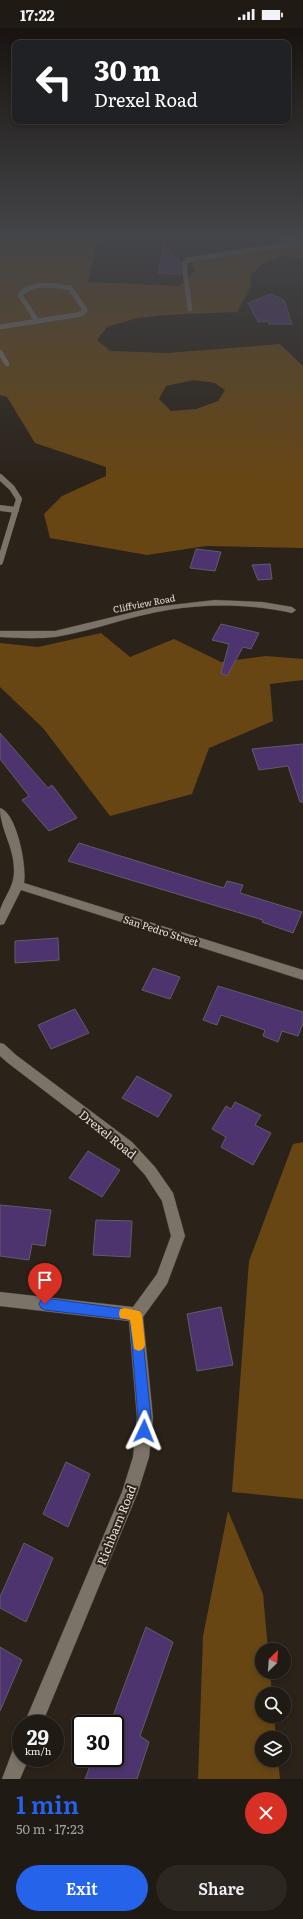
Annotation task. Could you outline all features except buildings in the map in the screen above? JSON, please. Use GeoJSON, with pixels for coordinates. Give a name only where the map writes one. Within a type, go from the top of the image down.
{"type":"FeatureCollection","features":[{"type":"Feature","properties":{"kind":"street","name":"Cliffview Road"},"geometry":{"type":"LineString","coordinates":[[0,634],[30,636],[56,633],[154,610],[198,604],[268,604],[292,610]]}},
{"type":"Feature","properties":{"kind":"street"},"geometry":{"type":"LineString","coordinates":[[0,812],[12,835],[21,867],[18,885],[0,921]]}},
{"type":"Feature","properties":{"kind":"street","name":"San Pedro Street"},"geometry":{"type":"LineString","coordinates":[[18,885],[303,975]]}},
{"type":"Feature","properties":{"kind":"street","name":"Drexel Road"},"geometry":{"type":"LineString","coordinates":[[0,1048],[12,1059],[127,1146],[150,1171],[168,1198],[178,1236],[162,1279],[136,1315]]}},
{"type":"Feature","properties":{"kind":"street"},"geometry":{"type":"LineString","coordinates":[[0,1299],[136,1315]]}},
{"type":"Feature","properties":{"kind":"street","name":"Richbarn Road"},"geometry":{"type":"LineString","coordinates":[[37,1715],[130,1492],[141,1456],[145,1418],[136,1315]]}},
{"type":"Feature","properties":{"kind":"street"},"geometry":{"type":"LineString","coordinates":[[11,1779],[16,1767]]}},
{"type":"Feature","properties":{"kind":"lane"},"geometry":{"type":"LineString","coordinates":[[34,317],[37,321]]}},
{"type":"Feature","properties":{"kind":"lane"},"geometry":{"type":"LineString","coordinates":[[0,327],[67,317]]}},
{"type":"Feature","properties":{"kind":"lane"},"geometry":{"type":"LineString","coordinates":[[0,352],[7,364]]}},
{"type":"Feature","properties":{"kind":"lane"},"geometry":{"type":"LineString","coordinates":[[0,477],[12,488],[19,499],[0,562]]}},
{"type":"Feature","properties":{"kind":"lane"},"geometry":{"type":"LineString","coordinates":[[0,508],[16,510]]}},
{"type":"Feature","properties":{"kind":"shaded area"},"geometry":{"type":"Polygon","coordinates":[[[0,317],[148,317],[137,318],[107,327],[97,340],[110,351],[168,353],[280,344],[303,366],[303,548],[206,546],[147,555],[50,538],[44,514],[62,496],[106,476],[106,467],[35,443],[7,397],[0,395],[0,317]],[[194,380],[166,386],[159,399],[171,411],[196,409],[218,401],[225,390],[215,383],[194,380]]]}},
{"type":"Feature","properties":{"kind":"shaded area"},"geometry":{"type":"Polygon","coordinates":[[[101,633],[130,657],[174,639],[221,662],[266,656],[303,659],[303,680],[270,684],[273,721],[209,748],[192,794],[110,816],[43,728],[0,687],[0,643],[38,647],[101,633]]]}},
{"type":"Feature","properties":{"kind":"shaded area"},"geometry":{"type":"Polygon","coordinates":[[[303,1142],[303,1499],[232,1492],[249,1261],[293,1144],[303,1142]]]}},
{"type":"Feature","properties":{"kind":"shaded area"},"geometry":{"type":"Polygon","coordinates":[[[228,1511],[263,1594],[267,1643],[255,1643],[255,1679],[271,1679],[271,1687],[255,1687],[255,1723],[275,1723],[275,1731],[255,1731],[255,1767],[279,1767],[280,1779],[198,1779],[203,1636],[228,1511]]]}},
{"type":"Feature","properties":{"kind":"slow traffic"},"geometry":{"type":"LineString","coordinates":[[125,1314],[136,1315],[139,1345]]}},
{"type":"Feature","properties":{"kind":"route"},"geometry":{"type":"LineString","coordinates":[[45,1304],[136,1315],[145,1418],[144,1431]]}}]}
